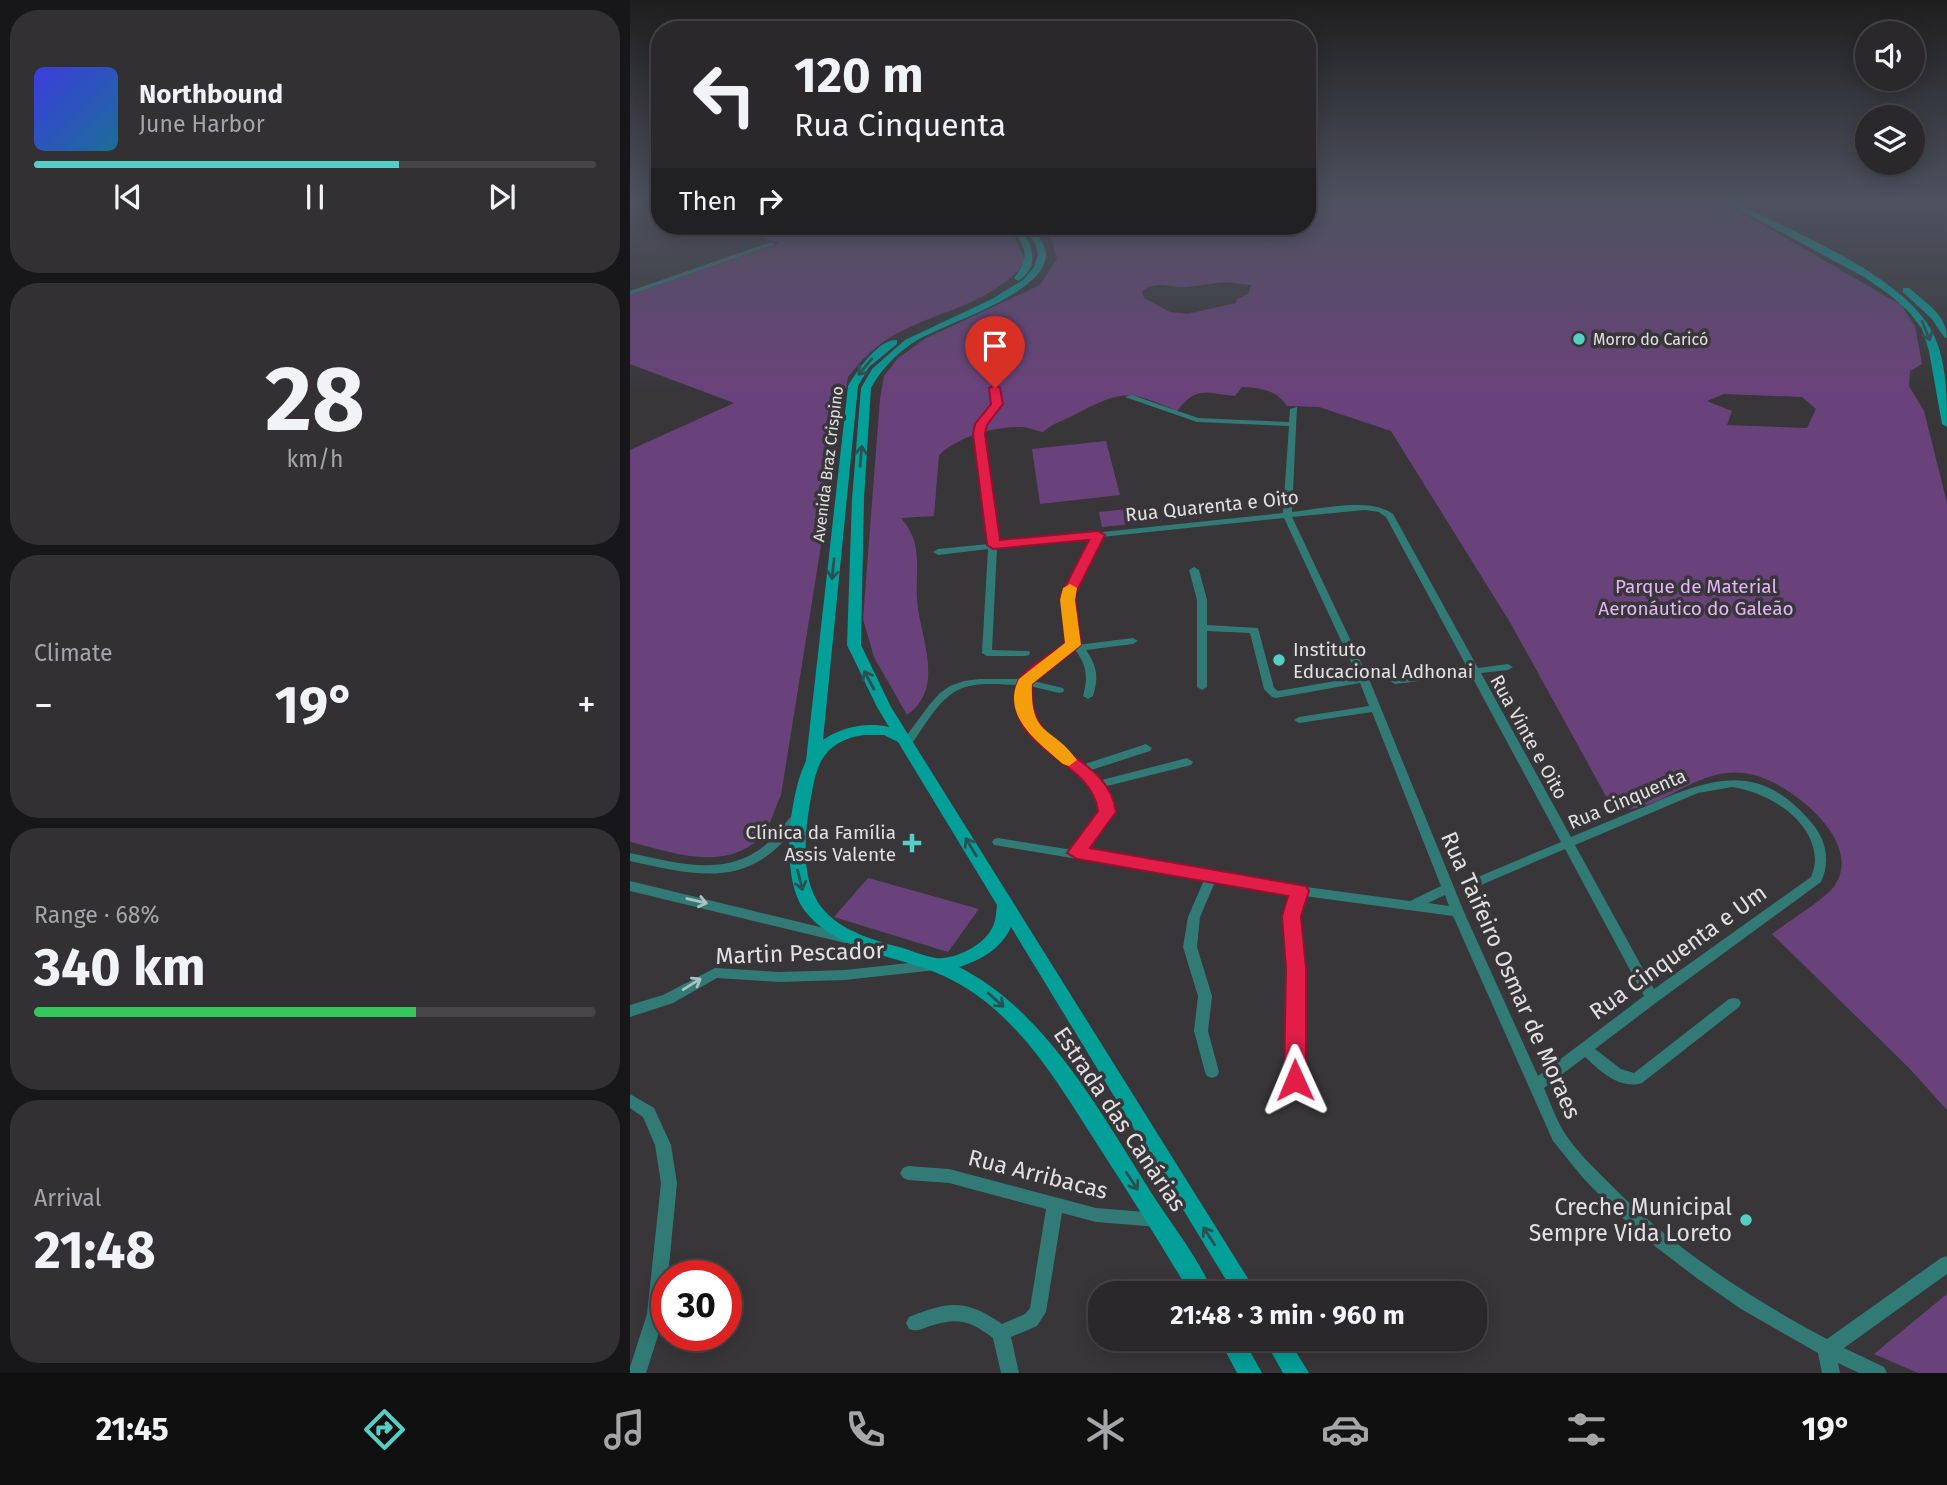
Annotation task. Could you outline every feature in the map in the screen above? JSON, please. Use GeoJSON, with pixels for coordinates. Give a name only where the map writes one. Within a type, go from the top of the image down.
{"type":"FeatureCollection","features":[{"type":"Feature","properties":{"kind":"main road","name":"Avenida Braz Crispino"},"geometry":{"type":"LineString","coordinates":[[812,765],[853,386],[865,365],[887,346],[912,331],[990,297],[1022,274],[1027,266]]}},
{"type":"Feature","properties":{"kind":"main road","name":"Avenida Braz Crispino"},"geometry":{"type":"LineString","coordinates":[[905,741],[865,672],[854,645],[858,499],[866,388],[875,371],[898,348],[935,327],[995,301],[1026,282],[1038,266]]}},
{"type":"Feature","properties":{"kind":"main road"},"geometry":{"type":"LineString","coordinates":[[1850,266],[1914,308],[1928,332],[1947,424]]}},
{"type":"Feature","properties":{"kind":"main road"},"geometry":{"type":"LineString","coordinates":[[1860,266],[1905,290],[1936,317],[1947,335]]}},
{"type":"Feature","properties":{"kind":"main road"},"geometry":{"type":"LineString","coordinates":[[812,765],[817,753],[829,742],[851,732],[887,730],[905,741]]}},
{"type":"Feature","properties":{"kind":"main road","name":"Estrada das Canárias"},"geometry":{"type":"LineString","coordinates":[[905,741],[1239,1281]]}},
{"type":"Feature","properties":{"kind":"main road","name":"Estrada das Canárias"},"geometry":{"type":"LineString","coordinates":[[812,765],[801,812],[797,868],[801,888],[809,904],[827,922],[855,941],[937,965],[986,992],[1050,1054],[1195,1281]]}},
{"type":"Feature","properties":{"kind":"main road"},"geometry":{"type":"LineString","coordinates":[[937,965],[966,959],[989,945],[1003,926],[1005,906]]}},
{"type":"Feature","properties":{"kind":"main road"},"geometry":{"type":"LineString","coordinates":[[1237,1351],[1250,1373]]}},
{"type":"Feature","properties":{"kind":"main road"},"geometry":{"type":"LineString","coordinates":[[1283,1351],[1297,1373]]}},
{"type":"Feature","properties":{"kind":"street"},"geometry":{"type":"LineString","coordinates":[[630,293],[707,266]]}},
{"type":"Feature","properties":{"kind":"street"},"geometry":{"type":"LineString","coordinates":[[995,388],[997,404],[981,424],[979,434],[993,545],[987,653],[1026,653]]}},
{"type":"Feature","properties":{"kind":"street"},"geometry":{"type":"LineString","coordinates":[[1129,397],[1197,420],[1292,424]]}},
{"type":"Feature","properties":{"kind":"street"},"geometry":{"type":"LineString","coordinates":[[1287,516],[1294,409]]}},
{"type":"Feature","properties":{"kind":"street","name":"Rua Quarenta e Oito"},"geometry":{"type":"LineString","coordinates":[[938,552],[1365,507]]}},
{"type":"Feature","properties":{"kind":"street","name":"Rua Vinte e Oito"},"geometry":{"type":"LineString","coordinates":[[1365,507],[1382,510],[1390,516],[1652,998]]}},
{"type":"Feature","properties":{"kind":"street","name":"Rua Taifeiro Osmar de Moraes"},"geometry":{"type":"LineString","coordinates":[[1287,516],[1364,679],[1458,912],[1558,1136],[1575,1159],[1624,1209],[1713,1279],[1826,1350],[1878,1373]]}},
{"type":"Feature","properties":{"kind":"street"},"geometry":{"type":"LineString","coordinates":[[1074,649],[1068,595],[1098,535]]}},
{"type":"Feature","properties":{"kind":"street"},"geometry":{"type":"LineString","coordinates":[[1194,570],[1202,600],[1202,687]]}},
{"type":"Feature","properties":{"kind":"street"},"geometry":{"type":"LineString","coordinates":[[1202,628],[1254,630],[1272,694],[1281,696],[1364,679]]}},
{"type":"Feature","properties":{"kind":"street"},"geometry":{"type":"LineString","coordinates":[[1024,682],[1074,649],[1133,641]]}},
{"type":"Feature","properties":{"kind":"street"},"geometry":{"type":"LineString","coordinates":[[1074,649],[1090,659],[1093,671],[1088,696]]}},
{"type":"Feature","properties":{"kind":"street"},"geometry":{"type":"LineString","coordinates":[[1395,681],[1508,667]]}},
{"type":"Feature","properties":{"kind":"street"},"geometry":{"type":"LineString","coordinates":[[905,741],[942,695],[954,685],[971,681],[1024,682],[1059,690]]}},
{"type":"Feature","properties":{"kind":"street"},"geometry":{"type":"LineString","coordinates":[[1024,682],[1023,707],[1029,725],[1054,750],[1080,769],[1105,796],[1107,812],[1077,853]]}},
{"type":"Feature","properties":{"kind":"street"},"geometry":{"type":"LineString","coordinates":[[1298,720],[1375,708]]}},
{"type":"Feature","properties":{"kind":"street"},"geometry":{"type":"LineString","coordinates":[[1080,769],[1146,748]]}},
{"type":"Feature","properties":{"kind":"street"},"geometry":{"type":"LineString","coordinates":[[1095,786],[1187,762]]}},
{"type":"Feature","properties":{"kind":"street","name":"Rua Cinquenta"},"geometry":{"type":"LineString","coordinates":[[1478,882],[1694,790],[1731,783],[1754,788],[1779,800],[1800,817],[1819,843]]}},
{"type":"Feature","properties":{"kind":"street"},"geometry":{"type":"LineString","coordinates":[[630,857],[700,872],[727,869],[747,862],[781,840],[801,812]]}},
{"type":"Feature","properties":{"kind":"street"},"geometry":{"type":"LineString","coordinates":[[998,842],[1299,891],[1458,912]]}},
{"type":"Feature","properties":{"kind":"street","name":"Rua Cinquenta e Um"},"geometry":{"type":"LineString","coordinates":[[1536,1086],[1584,1048],[1817,879],[1823,858],[1819,843]]}},
{"type":"Feature","properties":{"kind":"street"},"geometry":{"type":"LineString","coordinates":[[1210,877],[1194,917],[1190,947],[1205,996],[1201,1031],[1212,1072]]}},
{"type":"Feature","properties":{"kind":"street"},"geometry":{"type":"LineString","coordinates":[[630,886],[855,941]]}},
{"type":"Feature","properties":{"kind":"street"},"geometry":{"type":"LineString","coordinates":[[1413,905],[1448,888]]}},
{"type":"Feature","properties":{"kind":"street"},"geometry":{"type":"LineString","coordinates":[[1295,1080],[1296,968],[1292,916],[1299,891]]}},
{"type":"Feature","properties":{"kind":"street","name":"Martin Pescador"},"geometry":{"type":"LineString","coordinates":[[630,1011],[668,999],[715,973],[779,977],[845,975],[937,965]]}},
{"type":"Feature","properties":{"kind":"street"},"geometry":{"type":"LineString","coordinates":[[1584,1048],[1618,1075],[1627,1080],[1637,1079],[1734,1003]]}},
{"type":"Feature","properties":{"kind":"street"},"geometry":{"type":"LineString","coordinates":[[630,1100],[649,1113],[663,1145],[669,1183],[656,1314],[637,1373]]}},
{"type":"Feature","properties":{"kind":"street","name":"Rua Arribacas"},"geometry":{"type":"LineString","coordinates":[[908,1174],[949,1176],[1096,1215],[1158,1220]]}},
{"type":"Feature","properties":{"kind":"street"},"geometry":{"type":"LineString","coordinates":[[1001,1333],[1031,1320],[1038,1312],[1055,1205]]}},
{"type":"Feature","properties":{"kind":"street"},"geometry":{"type":"LineString","coordinates":[[1831,1373],[1826,1350],[1947,1264]]}},
{"type":"Feature","properties":{"kind":"street"},"geometry":{"type":"LineString","coordinates":[[915,1323],[950,1310],[976,1314],[1001,1333],[1010,1373]]}},
{"type":"Feature","properties":{"kind":"green space"},"geometry":{"type":"Polygon","coordinates":[[[713,266],[1022,266],[997,288],[981,297],[913,325],[889,338],[870,353],[848,377],[781,795],[763,835],[745,849],[729,855],[696,857],[630,842],[630,450],[734,403],[630,364],[630,295],[713,266]]]}},
{"type":"Feature","properties":{"kind":"green space","name":"Parque de Material Aeronáutico do Galeão"},"geometry":{"type":"Polygon","coordinates":[[[1052,266],[1834,266],[1901,305],[1915,326],[1922,364],[1910,371],[1909,386],[1924,411],[1947,503],[1947,1110],[1909,1068],[1772,934],[1835,885],[1841,868],[1840,851],[1832,833],[1819,817],[1804,802],[1769,781],[1734,772],[1698,781],[1648,805],[1613,809],[1511,624],[1391,431],[1319,407],[1287,406],[1278,396],[1268,391],[1242,387],[1235,396],[1196,394],[1177,411],[1136,396],[1116,397],[1092,406],[1043,432],[1025,427],[1011,427],[967,437],[957,442],[939,455],[934,516],[901,518],[916,547],[917,600],[928,661],[925,691],[919,704],[907,715],[874,657],[863,619],[884,376],[898,358],[926,338],[1040,285],[1052,266]],[[1227,282],[1186,287],[1158,285],[1142,291],[1144,298],[1170,312],[1187,314],[1236,303],[1237,299],[1248,294],[1251,285],[1227,282]],[[1724,394],[1707,401],[1732,411],[1727,425],[1807,428],[1816,409],[1802,397],[1724,394]]]}},
{"type":"Feature","properties":{"kind":"green space"},"geometry":{"type":"Polygon","coordinates":[[[1106,441],[1120,495],[1040,504],[1032,449],[1106,441]]]}},
{"type":"Feature","properties":{"kind":"green space"},"geometry":{"type":"Polygon","coordinates":[[[1157,506],[1161,521],[1102,527],[1099,512],[1157,506]]]}},
{"type":"Feature","properties":{"kind":"green space"},"geometry":{"type":"Polygon","coordinates":[[[868,878],[979,909],[948,952],[834,917],[868,878]]]}},
{"type":"Feature","properties":{"kind":"green space"},"geometry":{"type":"Polygon","coordinates":[[[1947,1294],[1947,1373],[1918,1373],[1874,1354],[1947,1294]]]}},
{"type":"Feature","properties":{"kind":"slow traffic"},"geometry":{"type":"LineString","coordinates":[[1069,760],[1029,725],[1023,707],[1024,682],[1073,645],[1067,600],[1070,588]]}},
{"type":"Feature","properties":{"kind":"place","name":"Morro do Caricó"},"geometry":{"type":"Point","coordinates":[1579,339]}},
{"type":"Feature","properties":{"kind":"place","name":"Instituto Educacional Adhonai"},"geometry":{"type":"Point","coordinates":[1279,660]}},
{"type":"Feature","properties":{"kind":"place","name":"Clínica da Família Assis Valente"},"geometry":{"type":"Point","coordinates":[912,843]}},
{"type":"Feature","properties":{"kind":"place","name":"Creche Municipal Sempre Vida Loreto"},"geometry":{"type":"Point","coordinates":[1746,1220]}},
{"type":"Feature","properties":{"kind":"route"},"geometry":{"type":"LineString","coordinates":[[995,388],[997,404],[981,424],[979,434],[993,545],[1098,535],[1068,595],[1073,645],[1024,682],[1023,707],[1029,725],[1054,750],[1080,769],[1105,796],[1107,812],[1077,853],[1299,891],[1292,916],[1296,968],[1295,1080]]}}]}
